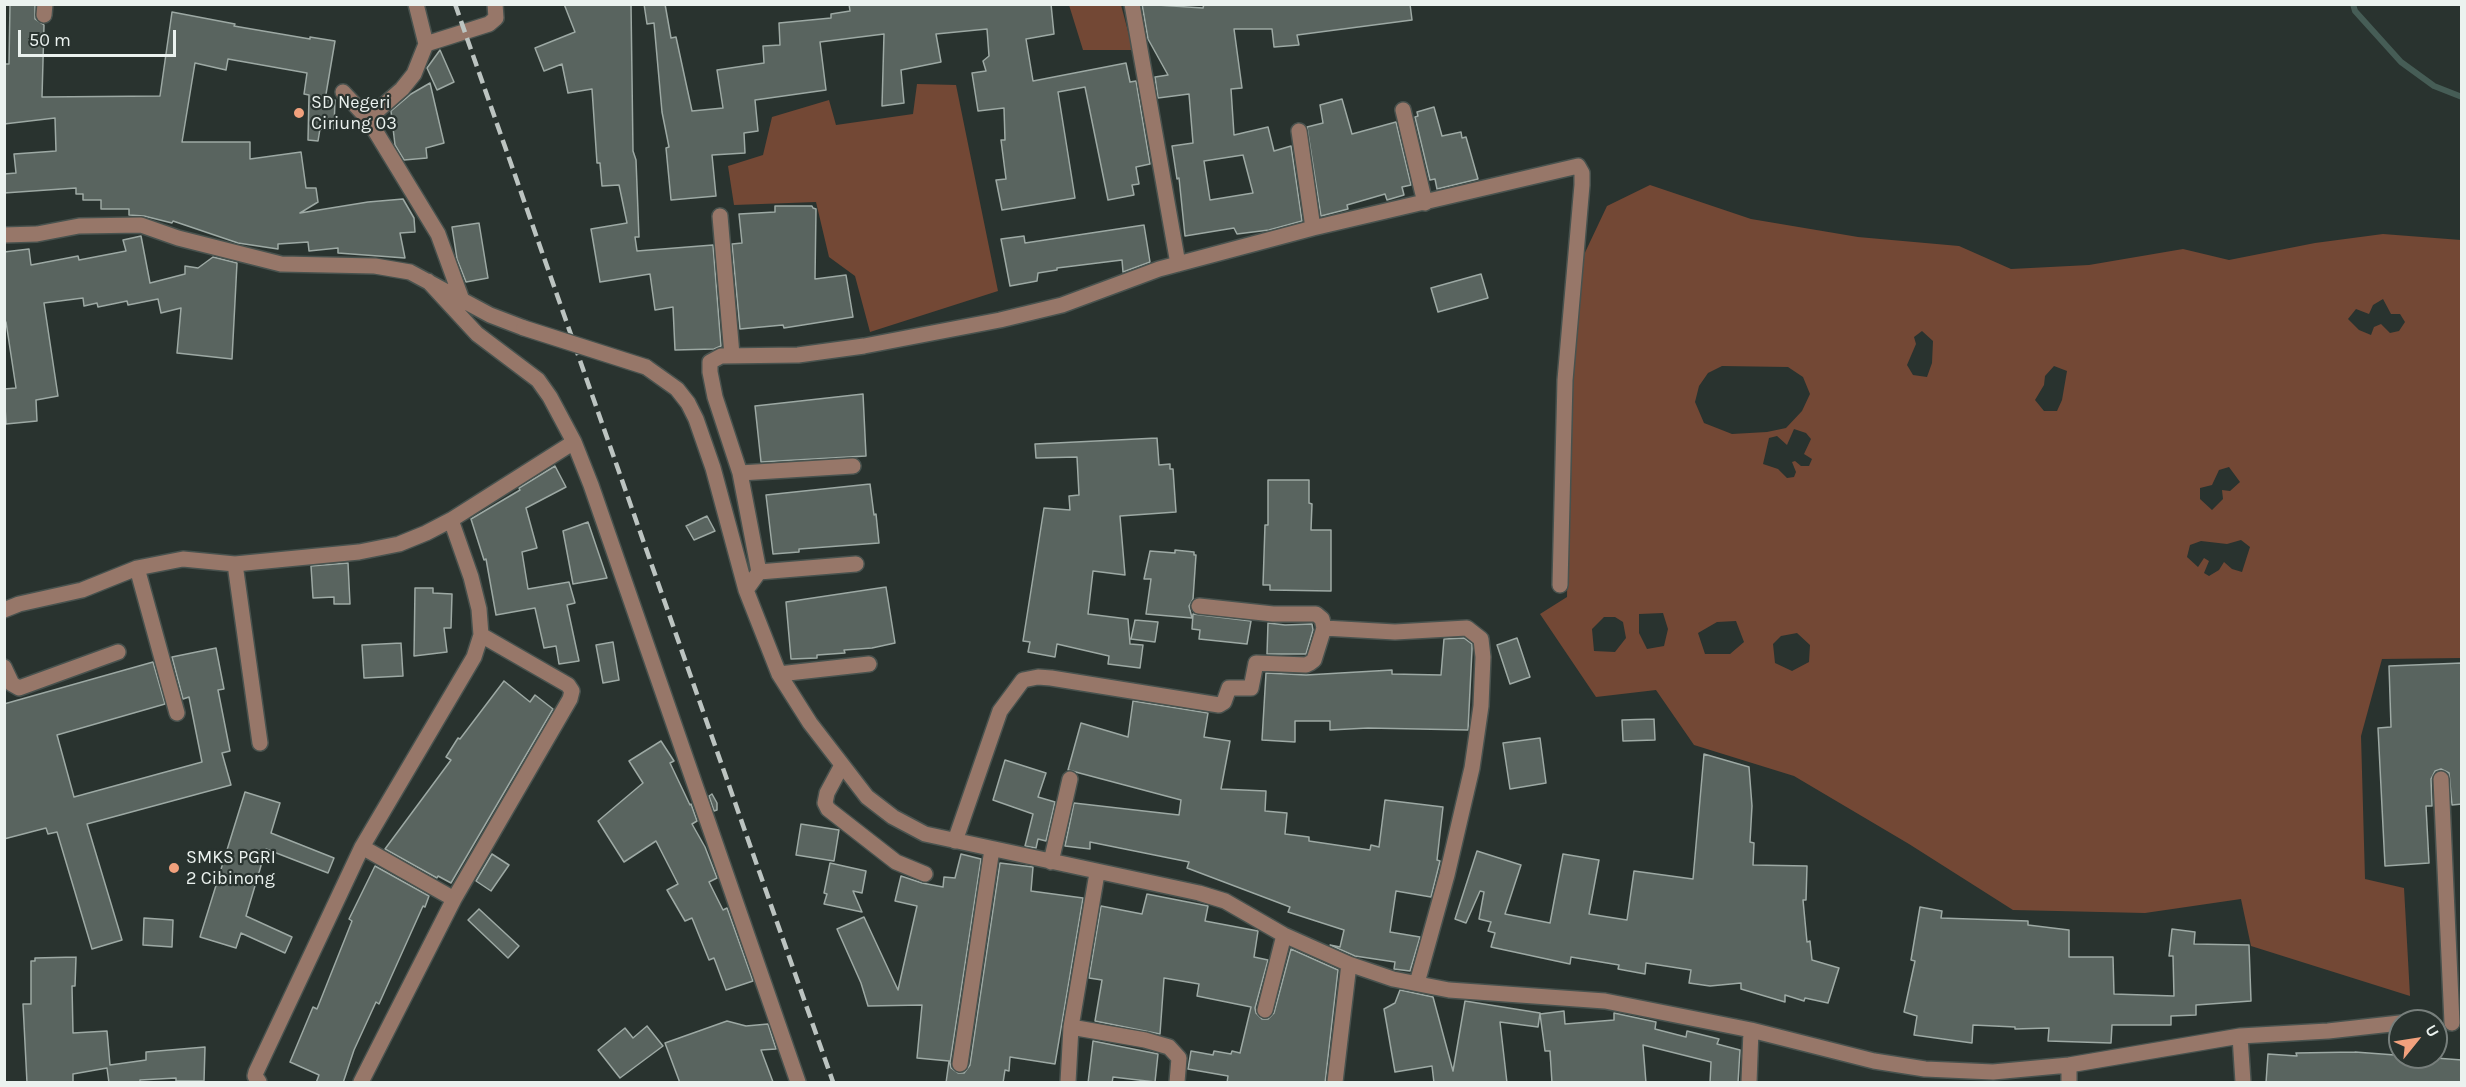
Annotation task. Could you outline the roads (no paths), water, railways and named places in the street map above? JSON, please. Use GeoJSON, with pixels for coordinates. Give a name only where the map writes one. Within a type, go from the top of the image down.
{"type":"FeatureCollection","features":[{"type":"Feature","properties":{"kind":"street"},"geometry":{"type":"LineString","coordinates":[[368,119],[402,89],[414,74],[426,44],[416,4]]}},
{"type":"Feature","properties":{"kind":"street"},"geometry":{"type":"LineString","coordinates":[[426,44],[489,24],[496,18],[495,4]]}},
{"type":"Feature","properties":{"kind":"street"},"geometry":{"type":"LineString","coordinates":[[1132,4],[1178,264]]}},
{"type":"Feature","properties":{"kind":"street"},"geometry":{"type":"LineString","coordinates":[[343,92],[368,119],[438,234],[462,300]]}},
{"type":"Feature","properties":{"kind":"street"},"geometry":{"type":"LineString","coordinates":[[1403,110],[1425,203]]}},
{"type":"Feature","properties":{"kind":"street"},"geometry":{"type":"LineString","coordinates":[[1299,131],[1313,228]]}},
{"type":"Feature","properties":{"kind":"street"},"geometry":{"type":"LineString","coordinates":[[746,590],[759,572],[740,473],[715,397],[710,372],[710,362],[721,356],[798,355],[864,346],[1000,320],[1062,305],[1159,269],[1313,228],[1574,166],[1581,169],[1579,230],[1565,380],[1560,585]]}},
{"type":"Feature","properties":{"kind":"street"},"geometry":{"type":"LineString","coordinates":[[720,216],[732,355]]}},
{"type":"Feature","properties":{"kind":"street"},"geometry":{"type":"LineString","coordinates":[[4,235],[37,234],[79,226],[141,225],[178,238],[281,264],[375,266],[410,272],[462,300],[524,328],[646,367],[677,389],[688,403],[696,419],[713,468],[746,590],[778,674],[810,723],[867,797],[880,809],[925,834],[1097,873],[1199,893],[1225,902],[1284,934],[1349,964],[1393,979],[1449,990],[1605,1000],[1751,1030],[1874,1061],[1924,1069],[1993,1072],[2068,1065],[2240,1036],[2328,1031],[2388,1024]]}},
{"type":"Feature","properties":{"kind":"street"},"geometry":{"type":"LineString","coordinates":[[428,281],[477,334],[538,380],[550,397],[573,442],[591,484],[798,1083]]}},
{"type":"Feature","properties":{"kind":"street"},"geometry":{"type":"LineString","coordinates":[[4,610],[19,604],[82,590],[137,568],[183,559],[236,564],[359,552],[399,544],[451,520],[573,442]]}},
{"type":"Feature","properties":{"kind":"street"},"geometry":{"type":"LineString","coordinates":[[740,473],[853,466]]}},
{"type":"Feature","properties":{"kind":"street"},"geometry":{"type":"LineString","coordinates":[[259,1083],[255,1076],[256,1072],[362,847],[474,657],[481,635],[479,609],[471,577],[451,520]]}},
{"type":"Feature","properties":{"kind":"street"},"geometry":{"type":"LineString","coordinates":[[236,564],[260,743]]}},
{"type":"Feature","properties":{"kind":"street"},"geometry":{"type":"LineString","coordinates":[[759,572],[856,564]]}},
{"type":"Feature","properties":{"kind":"street"},"geometry":{"type":"LineString","coordinates":[[137,568],[177,713]]}},
{"type":"Feature","properties":{"kind":"street"},"geometry":{"type":"LineString","coordinates":[[955,841],[1000,711],[1023,680],[1038,677],[1051,678],[1219,705],[1224,702],[1229,688],[1251,688],[1256,663],[1306,665],[1314,660],[1324,628],[1322,619],[1316,614],[1274,614],[1199,606]]}},
{"type":"Feature","properties":{"kind":"street"},"geometry":{"type":"LineString","coordinates":[[1324,628],[1395,632],[1467,628],[1481,639],[1483,657],[1481,706],[1472,768],[1448,875],[1416,983]]}},
{"type":"Feature","properties":{"kind":"street"},"geometry":{"type":"LineString","coordinates":[[361,1083],[454,899],[570,699],[572,691],[568,685],[481,635]]}},
{"type":"Feature","properties":{"kind":"street"},"geometry":{"type":"LineString","coordinates":[[4,667],[12,684],[19,688],[118,652]]}},
{"type":"Feature","properties":{"kind":"street"},"geometry":{"type":"LineString","coordinates":[[778,674],[869,664]]}},
{"type":"Feature","properties":{"kind":"street"},"geometry":{"type":"LineString","coordinates":[[842,765],[827,793],[825,803],[828,809],[896,862],[925,874]]}},
{"type":"Feature","properties":{"kind":"street"},"geometry":{"type":"LineString","coordinates":[[1051,862],[1070,779]]}},
{"type":"Feature","properties":{"kind":"street"},"geometry":{"type":"LineString","coordinates":[[2441,779],[2457,1023]]}},
{"type":"Feature","properties":{"kind":"street"},"geometry":{"type":"LineString","coordinates":[[362,847],[454,899]]}},
{"type":"Feature","properties":{"kind":"street"},"geometry":{"type":"LineString","coordinates":[[960,1064],[992,849]]}},
{"type":"Feature","properties":{"kind":"street"},"geometry":{"type":"LineString","coordinates":[[1068,1083],[1071,1027],[1097,873]]}},
{"type":"Feature","properties":{"kind":"street"},"geometry":{"type":"LineString","coordinates":[[1266,1010],[1284,934]]}},
{"type":"Feature","properties":{"kind":"street"},"geometry":{"type":"LineString","coordinates":[[1335,1083],[1349,964]]}},
{"type":"Feature","properties":{"kind":"street"},"geometry":{"type":"LineString","coordinates":[[1071,1027],[1145,1040],[1169,1047],[1179,1058],[1177,1083]]}},
{"type":"Feature","properties":{"kind":"street"},"geometry":{"type":"LineString","coordinates":[[1749,1083],[1751,1030]]}},
{"type":"Feature","properties":{"kind":"street"},"geometry":{"type":"LineString","coordinates":[[2240,1036],[2243,1083]]}},
{"type":"Feature","properties":{"kind":"street"},"geometry":{"type":"LineString","coordinates":[[2068,1065],[2069,1083]]}},
{"type":"Feature","properties":{"kind":"waterway"},"geometry":{"type":"LineString","coordinates":[[2353,4],[2355,11],[2401,62],[2434,86],[2462,97]]}},
{"type":"Feature","properties":{"kind":"railway"},"geometry":{"type":"LineString","coordinates":[[455,4],[833,1082]]}},
{"type":"Feature","properties":{"kind":"place","name":"SD Negeri Ciriung 03"},"geometry":{"type":"Point","coordinates":[299,113]}},
{"type":"Feature","properties":{"kind":"place","name":"SMKS PGRI 2 Cibinong"},"geometry":{"type":"Point","coordinates":[174,868]}}]}
